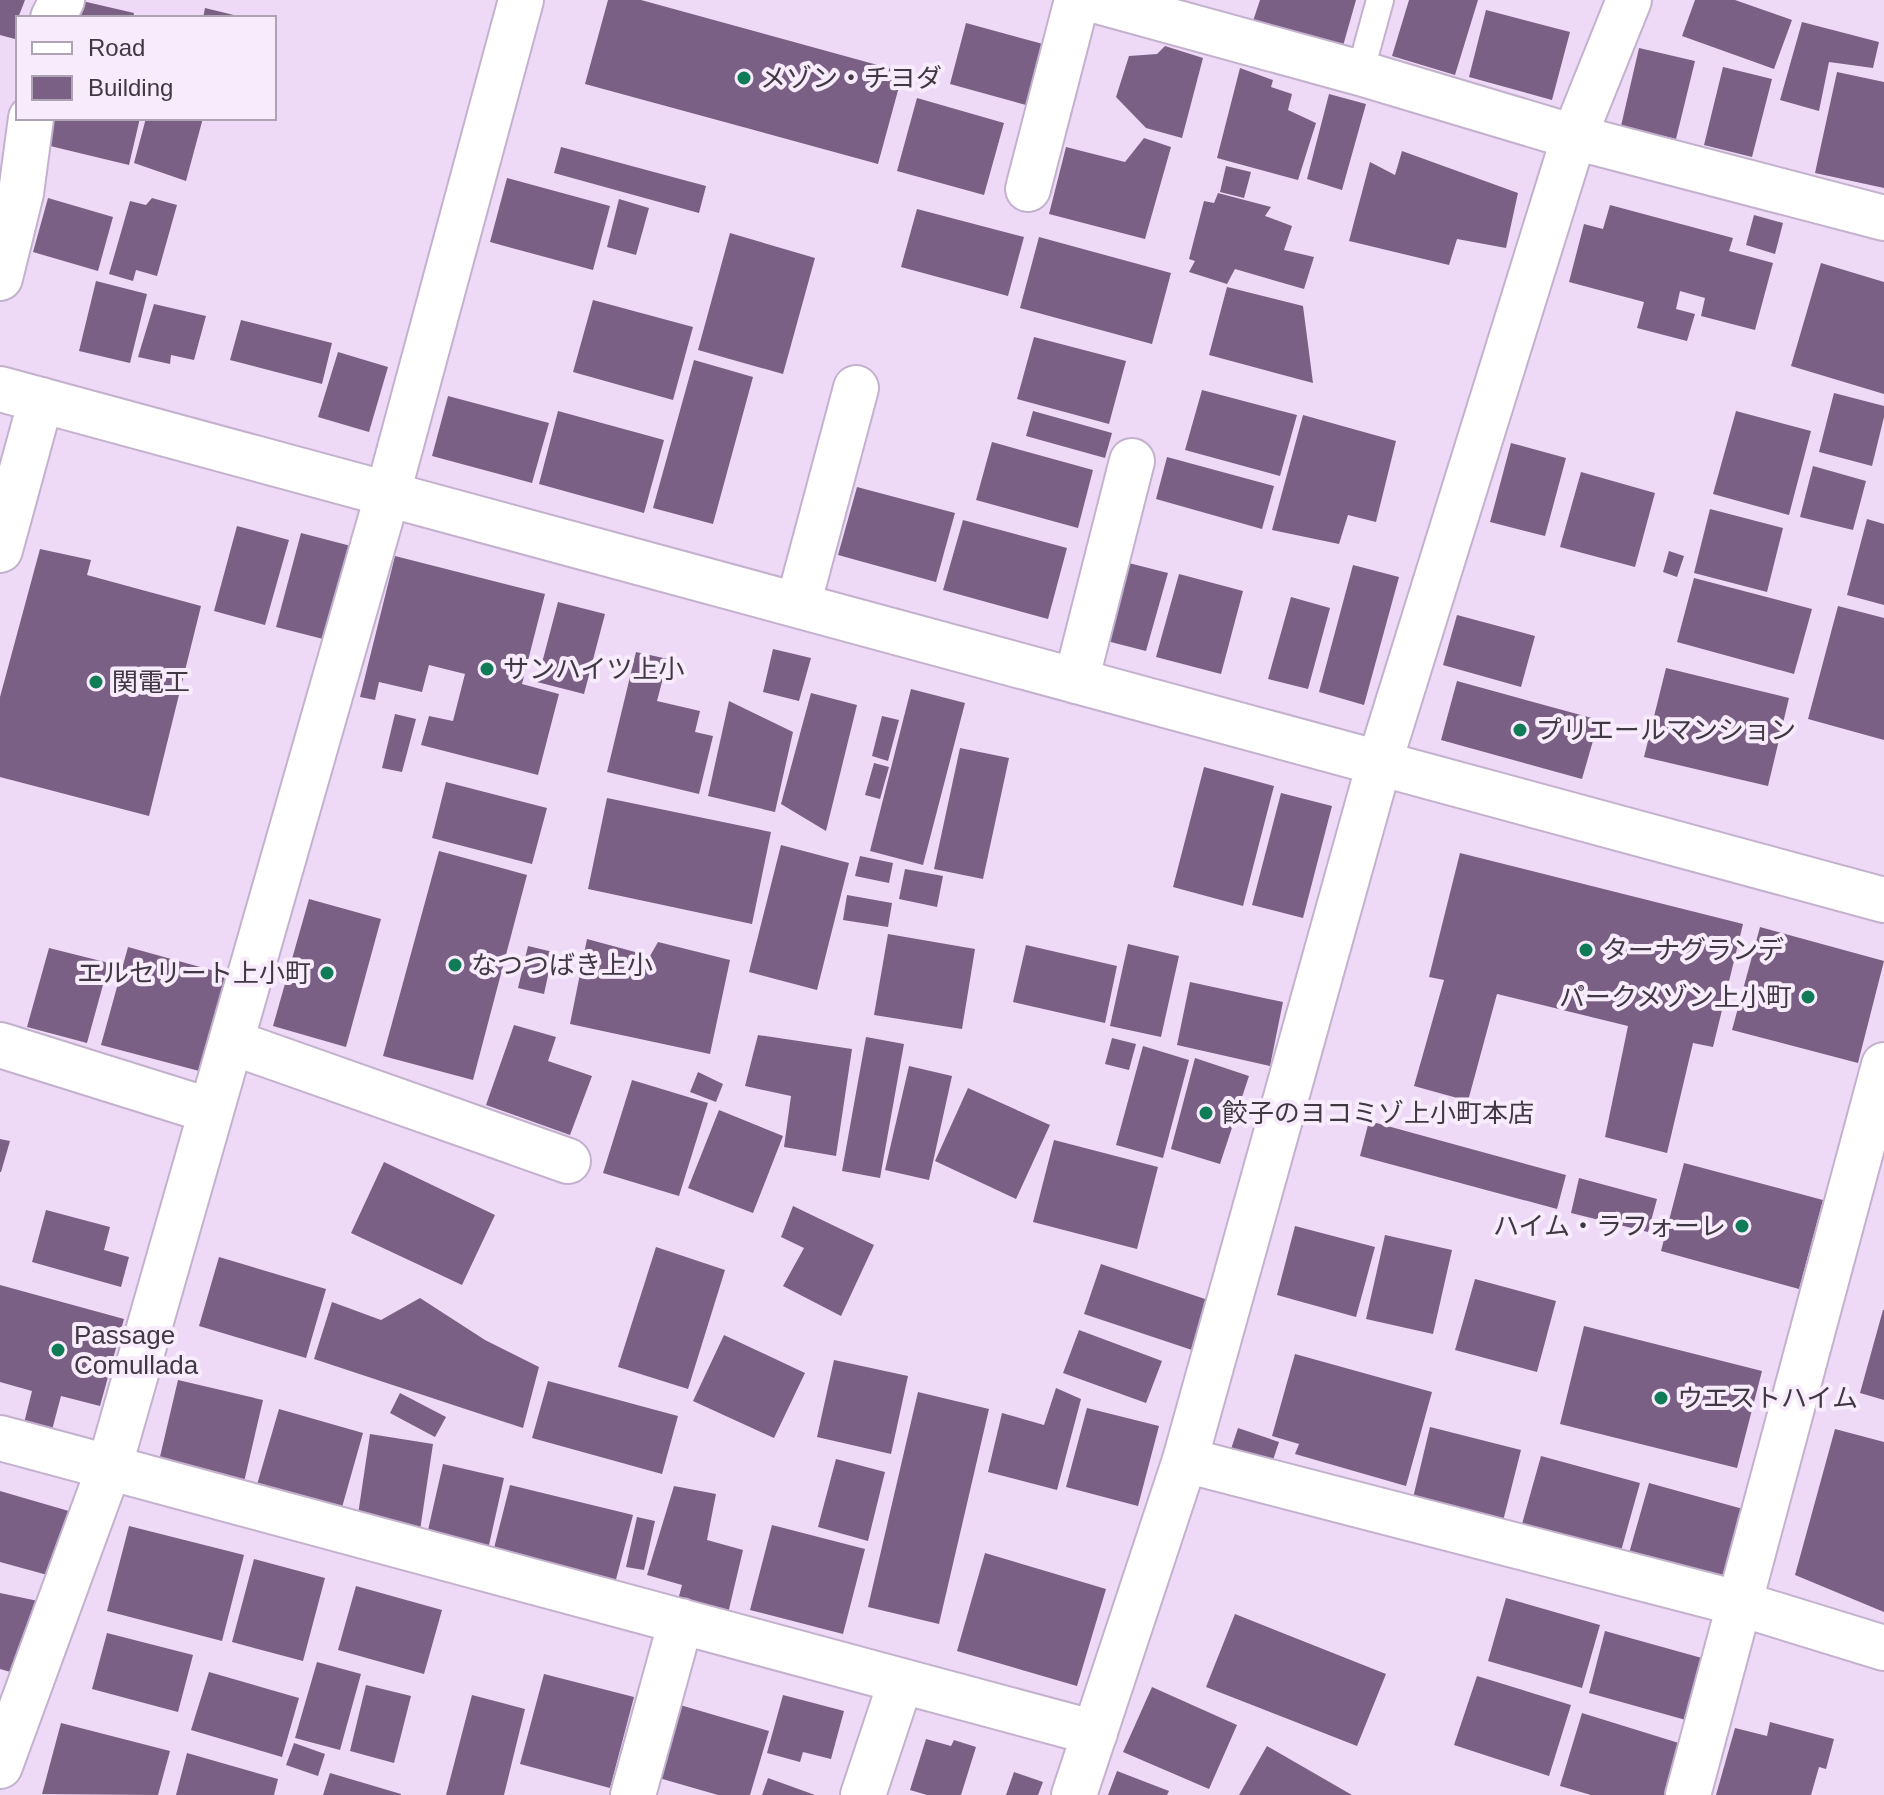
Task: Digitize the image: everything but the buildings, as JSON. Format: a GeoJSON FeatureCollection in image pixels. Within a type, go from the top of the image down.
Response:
{"type":"FeatureCollection","features":[{"type":"Feature","properties":{"kind":"street"},"geometry":{"type":"LineString","coordinates":[[0,1766],[109,1468],[388,493],[521,0]]}},
{"type":"Feature","properties":{"kind":"street"},"geometry":{"type":"LineString","coordinates":[[1028,189],[1077,0]]}},
{"type":"Feature","properties":{"kind":"street"},"geometry":{"type":"LineString","coordinates":[[1094,0],[1360,73],[1574,137],[1884,218]]}},
{"type":"Feature","properties":{"kind":"street"},"geometry":{"type":"LineString","coordinates":[[1074,1795],[1185,1460],[1379,764],[1574,137],[1629,0]]}},
{"type":"Feature","properties":{"kind":"street"},"geometry":{"type":"LineString","coordinates":[[0,278],[21,193],[31,120]]}},
{"type":"Feature","properties":{"kind":"street"},"geometry":{"type":"LineString","coordinates":[[798,605],[856,388]]}},
{"type":"Feature","properties":{"kind":"street"},"geometry":{"type":"LineString","coordinates":[[0,550],[21,395],[1884,900]]}},
{"type":"Feature","properties":{"kind":"street"},"geometry":{"type":"LineString","coordinates":[[1076,681],[1132,461]]}},
{"type":"Feature","properties":{"kind":"street"},"geometry":{"type":"LineString","coordinates":[[231,1042],[568,1161]]}},
{"type":"Feature","properties":{"kind":"street"},"geometry":{"type":"LineString","coordinates":[[0,1045],[211,1111]]}},
{"type":"Feature","properties":{"kind":"street"},"geometry":{"type":"LineString","coordinates":[[1688,1795],[1884,1065]]}},
{"type":"Feature","properties":{"kind":"street"},"geometry":{"type":"LineString","coordinates":[[0,1438],[1095,1733]]}},
{"type":"Feature","properties":{"kind":"street"},"geometry":{"type":"LineString","coordinates":[[1185,1460],[1741,1604],[1884,1648]]}},
{"type":"Feature","properties":{"kind":"street"},"geometry":{"type":"LineString","coordinates":[[633,1795],[681,1621]]}},
{"type":"Feature","properties":{"kind":"street"},"geometry":{"type":"LineString","coordinates":[[863,1795],[901,1681]]}},
{"type":"Feature","properties":{"kind":"lane"},"geometry":{"type":"LineString","coordinates":[[1360,73],[1380,0]]}},
{"type":"Feature","properties":{"kind":"place","name":"メゾン・チヨダ"},"geometry":{"type":"Point","coordinates":[744,78]}},
{"type":"Feature","properties":{"kind":"place","name":"サンハイツ上小"},"geometry":{"type":"Point","coordinates":[487,669]}},
{"type":"Feature","properties":{"kind":"place","name":"関電工"},"geometry":{"type":"Point","coordinates":[96,682]}},
{"type":"Feature","properties":{"kind":"place","name":"プリエールマンション"},"geometry":{"type":"Point","coordinates":[1520,730]}},
{"type":"Feature","properties":{"kind":"place","name":"ターナグランデ"},"geometry":{"type":"Point","coordinates":[1586,950]}},
{"type":"Feature","properties":{"kind":"place","name":"なつつばき上小"},"geometry":{"type":"Point","coordinates":[455,965]}},
{"type":"Feature","properties":{"kind":"place","name":"エルセリート上小町"},"geometry":{"type":"Point","coordinates":[327,973]}},
{"type":"Feature","properties":{"kind":"place","name":"パークメゾン上小町"},"geometry":{"type":"Point","coordinates":[1808,997]}},
{"type":"Feature","properties":{"kind":"place","name":"餃子のヨコミゾ上小町本店"},"geometry":{"type":"Point","coordinates":[1206,1113]}},
{"type":"Feature","properties":{"kind":"place","name":"ハイム・ラフォーレ"},"geometry":{"type":"Point","coordinates":[1742,1226]}},
{"type":"Feature","properties":{"kind":"place","name":"Passage Comullada"},"geometry":{"type":"Point","coordinates":[58,1350]}},
{"type":"Feature","properties":{"kind":"place","name":"ウエストハイム"},"geometry":{"type":"Point","coordinates":[1661,1398]}}]}
